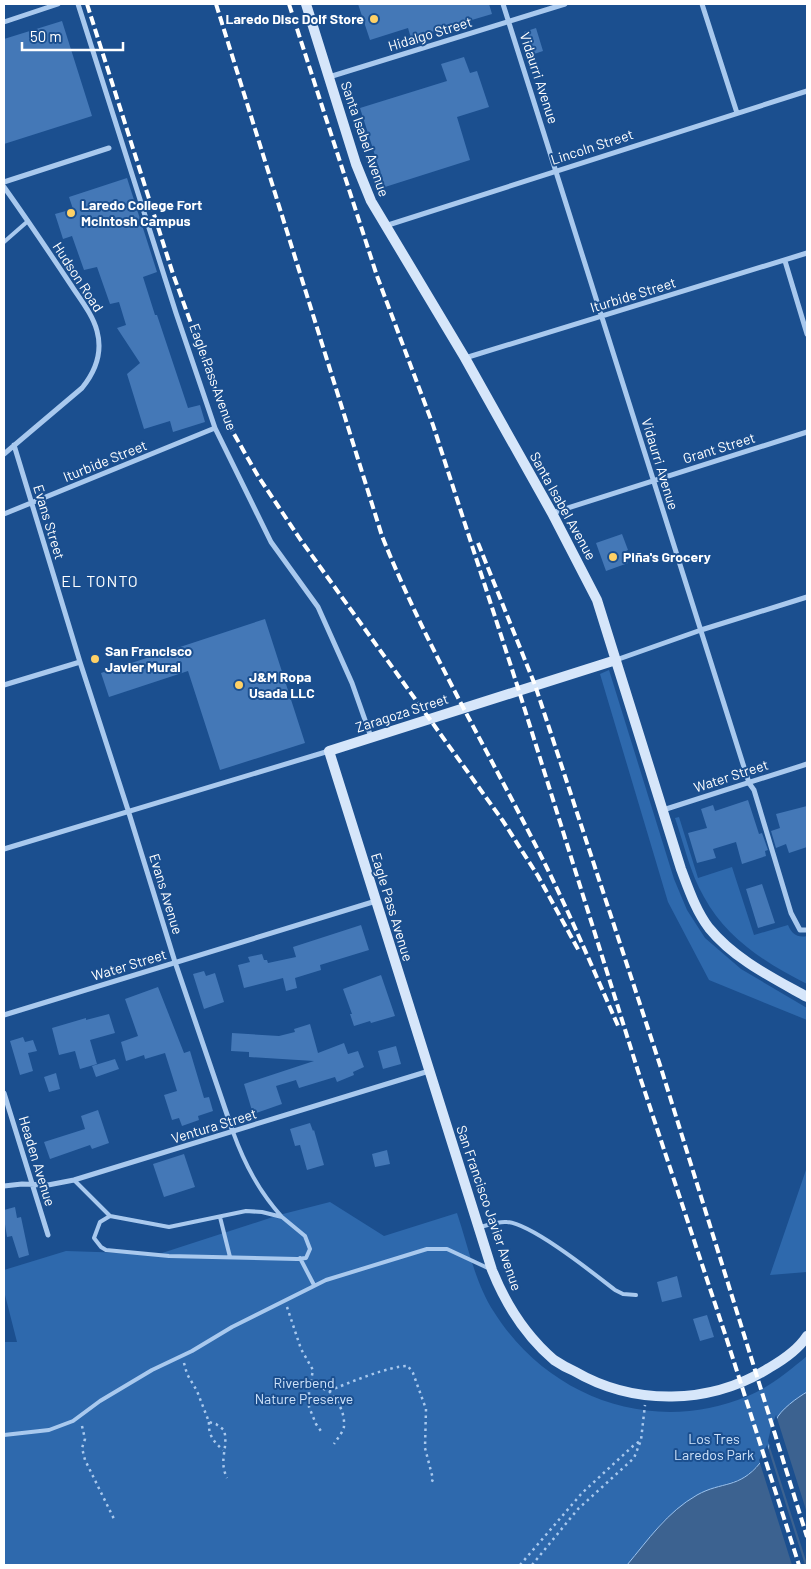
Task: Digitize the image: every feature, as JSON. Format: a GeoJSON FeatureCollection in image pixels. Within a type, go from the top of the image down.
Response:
{"type":"FeatureCollection","features":[{"type":"Feature","properties":{"kind":"street"},"geometry":{"type":"LineString","coordinates":[[4,22],[58,4]]}},
{"type":"Feature","properties":{"kind":"street","name":"Eagle Pass Avenue"},"geometry":{"type":"LineString","coordinates":[[78,4],[176,313],[216,428],[271,542],[318,607],[352,682],[371,738]]}},
{"type":"Feature","properties":{"kind":"street","name":"Santa Isabel Avenue"},"geometry":{"type":"LineString","coordinates":[[306,4],[364,184],[385,226],[464,358],[552,513],[597,600],[662,810],[694,903],[710,929],[736,955],[807,997]]}},
{"type":"Feature","properties":{"kind":"street","name":"Vidaurri Avenue"},"geometry":{"type":"LineString","coordinates":[[503,4],[557,170],[749,783],[754,790],[791,913],[800,930],[807,930]]}},
{"type":"Feature","properties":{"kind":"street","name":"Hidalgo Street"},"geometry":{"type":"LineString","coordinates":[[329,77],[566,4]]}},
{"type":"Feature","properties":{"kind":"street"},"geometry":{"type":"LineString","coordinates":[[702,4],[737,113]]}},
{"type":"Feature","properties":{"kind":"street","name":"Lincoln Street"},"geometry":{"type":"LineString","coordinates":[[385,226],[807,91]]}},
{"type":"Feature","properties":{"kind":"street"},"geometry":{"type":"LineString","coordinates":[[4,182],[109,148]]}},
{"type":"Feature","properties":{"kind":"street","name":"Hudson Road"},"geometry":{"type":"LineString","coordinates":[[4,187],[28,220],[93,320],[99,345],[98,360],[92,376],[82,388],[4,454]]}},
{"type":"Feature","properties":{"kind":"street","name":"Iturbide Street"},"geometry":{"type":"LineString","coordinates":[[464,358],[807,253]]}},
{"type":"Feature","properties":{"kind":"street"},"geometry":{"type":"LineString","coordinates":[[785,260],[807,334]]}},
{"type":"Feature","properties":{"kind":"street","name":"Iturbide Street"},"geometry":{"type":"LineString","coordinates":[[4,514],[216,428]]}},
{"type":"Feature","properties":{"kind":"street","name":"Grant Street"},"geometry":{"type":"LineString","coordinates":[[552,513],[807,432]]}},
{"type":"Feature","properties":{"kind":"street","name":"Evans Street"},"geometry":{"type":"LineString","coordinates":[[14,445],[80,662]]}},
{"type":"Feature","properties":{"kind":"street","name":"Zaragoza Street"},"geometry":{"type":"LineString","coordinates":[[4,849],[371,738],[616,660],[701,630],[807,598]]}},
{"type":"Feature","properties":{"kind":"street"},"geometry":{"type":"LineString","coordinates":[[4,685],[80,662]]}},
{"type":"Feature","properties":{"kind":"street","name":"Evans Avenue"},"geometry":{"type":"LineString","coordinates":[[80,662],[175,962],[233,1132]]}},
{"type":"Feature","properties":{"kind":"street","name":"Eagle Pass Avenue"},"geometry":{"type":"LineString","coordinates":[[329,751],[429,1071]]}},
{"type":"Feature","properties":{"kind":"street","name":"Water Street"},"geometry":{"type":"LineString","coordinates":[[662,810],[807,764]]}},
{"type":"Feature","properties":{"kind":"street","name":"Water Street"},"geometry":{"type":"LineString","coordinates":[[4,1015],[376,900]]}},
{"type":"Feature","properties":{"kind":"street","name":"Ventura Street"},"geometry":{"type":"LineString","coordinates":[[4,1186],[22,1184],[48,1186],[74,1180],[429,1071]]}},
{"type":"Feature","properties":{"kind":"street","name":"San Francisco Javier Avenue"},"geometry":{"type":"LineString","coordinates":[[429,1071],[492,1270],[508,1306],[531,1338],[555,1361],[589,1380],[622,1391],[663,1397],[694,1396],[725,1389],[758,1375],[783,1360],[807,1336]]}},
{"type":"Feature","properties":{"kind":"street","name":"Headen Avenue"},"geometry":{"type":"LineString","coordinates":[[4,1093],[48,1235]]}},
{"type":"Feature","properties":{"kind":"lane"},"geometry":{"type":"LineString","coordinates":[[4,242],[28,220]]}},
{"type":"Feature","properties":{"kind":"lane"},"geometry":{"type":"LineString","coordinates":[[110,1216],[100,1222],[94,1238],[106,1250],[169,1256],[306,1258],[310,1249],[305,1236],[282,1217],[260,1190],[240,1153],[233,1132]]}},
{"type":"Feature","properties":{"kind":"lane"},"geometry":{"type":"LineString","coordinates":[[74,1180],[110,1216],[169,1227],[254,1212],[282,1217]]}},
{"type":"Feature","properties":{"kind":"lane"},"geometry":{"type":"LineString","coordinates":[[220,1217],[230,1257]]}},
{"type":"Feature","properties":{"kind":"lane"},"geometry":{"type":"LineString","coordinates":[[478,1228],[507,1222],[521,1226],[560,1249],[616,1290],[623,1294],[636,1296]]}},
{"type":"Feature","properties":{"kind":"lane"},"geometry":{"type":"LineString","coordinates":[[4,1435],[49,1430],[61,1426],[137,1379],[182,1356],[232,1326],[314,1285],[358,1270],[427,1249],[446,1249],[492,1270]]}},
{"type":"Feature","properties":{"kind":"lane"},"geometry":{"type":"LineString","coordinates":[[300,1258],[314,1285]]}},
{"type":"Feature","properties":{"kind":"path"},"geometry":{"type":"LineString","coordinates":[[284,1301],[301,1349],[312,1370],[310,1408],[316,1424],[323,1434]]}},
{"type":"Feature","properties":{"kind":"path"},"geometry":{"type":"LineString","coordinates":[[182,1356],[185,1370],[197,1391],[209,1422],[211,1436],[224,1451]]}},
{"type":"Feature","properties":{"kind":"path"},"geometry":{"type":"LineString","coordinates":[[329,1391],[399,1367],[408,1366],[411,1368],[426,1409],[425,1448],[433,1479],[431,1484]]}},
{"type":"Feature","properties":{"kind":"path"},"geometry":{"type":"LineString","coordinates":[[311,1384],[329,1391],[336,1398],[342,1411],[344,1427],[334,1444]]}},
{"type":"Feature","properties":{"kind":"path"},"geometry":{"type":"LineString","coordinates":[[532,1565],[578,1509],[634,1458],[642,1440],[645,1407]]}},
{"type":"Feature","properties":{"kind":"path"},"geometry":{"type":"LineString","coordinates":[[78,1417],[84,1434],[82,1448],[84,1460],[115,1521]]}},
{"type":"Feature","properties":{"kind":"path"},"geometry":{"type":"LineString","coordinates":[[209,1422],[216,1424],[224,1430],[226,1437],[222,1463],[227,1478]]}},
{"type":"Feature","properties":{"kind":"path"},"geometry":{"type":"LineString","coordinates":[[520,1565],[582,1493],[642,1440]]}},
{"type":"Feature","properties":{"kind":"green space"},"geometry":{"type":"Polygon","coordinates":[[[609,670],[674,879],[687,910],[705,938],[741,969],[807,1008],[807,1020],[709,980],[668,902],[600,674],[609,670]]]}},
{"type":"Feature","properties":{"kind":"green space"},"geometry":{"type":"Polygon","coordinates":[[[679,817],[698,878],[732,867],[754,935],[788,925],[795,935],[807,936],[807,984],[777,968],[749,948],[713,912],[699,888],[691,868],[675,818],[679,817]]]}},
{"type":"Feature","properties":{"kind":"green space"},"geometry":{"type":"Polygon","coordinates":[[[807,1167],[807,1272],[770,1275],[807,1167]]]}},
{"type":"Feature","properties":{"kind":"green space","name":"Riverbend Nature Preserve"},"geometry":{"type":"Polygon","coordinates":[[[330,1202],[384,1236],[457,1213],[472,1264],[487,1301],[517,1342],[543,1367],[573,1387],[606,1401],[640,1410],[676,1412],[712,1407],[748,1396],[764,1388],[807,1356],[807,1392],[797,1398],[765,1457],[750,1473],[744,1478],[695,1496],[663,1521],[627,1565],[4,1565],[4,1342],[17,1342],[4,1291],[4,1270],[66,1251],[159,1254],[279,1215],[330,1202]]]}},
{"type":"Feature","properties":{"kind":"shaded area"},"geometry":{"type":"Polygon","coordinates":[[[807,1392],[807,1565],[627,1565],[667,1518],[686,1502],[706,1491],[737,1481],[752,1471],[764,1458],[778,1416],[790,1404],[807,1392]]]}},
{"type":"Feature","properties":{"kind":"pier"},"geometry":{"type":"Polygon","coordinates":[[[776,1415],[807,1513],[807,1564],[768,1441],[776,1415]]]}},
{"type":"Feature","properties":{"kind":"pier"},"geometry":{"type":"Polygon","coordinates":[[[767,1445],[805,1565],[792,1565],[759,1460],[767,1445]]]}},
{"type":"Feature","properties":{"kind":"building"},"geometry":{"type":"Polygon","coordinates":[[[358,4],[489,4],[492,14],[411,38],[408,28],[370,40],[358,4]]]}},
{"type":"Feature","properties":{"kind":"building"},"geometry":{"type":"Polygon","coordinates":[[[62,21],[92,116],[4,144],[4,39],[62,21]]]}},
{"type":"Feature","properties":{"kind":"building"},"geometry":{"type":"Polygon","coordinates":[[[536,28],[543,51],[531,55],[524,32],[536,28]]]}},
{"type":"Feature","properties":{"kind":"building"},"geometry":{"type":"Polygon","coordinates":[[[464,57],[470,73],[477,71],[489,107],[457,117],[470,160],[385,187],[360,108],[447,81],[441,64],[464,57]]]}},
{"type":"Feature","properties":{"kind":"building"},"geometry":{"type":"Polygon","coordinates":[[[127,178],[157,272],[143,277],[155,315],[157,315],[188,408],[200,405],[205,422],[173,432],[170,421],[144,429],[127,374],[140,363],[117,328],[126,325],[119,302],[110,304],[97,267],[84,270],[72,236],[63,239],[55,214],[73,209],[69,197],[127,178]]]}},
{"type":"Feature","properties":{"kind":"building","name":"Piña's Grocery"},"geometry":{"type":"Polygon","coordinates":[[[622,534],[628,550],[624,552],[628,563],[606,571],[596,543],[622,534]]]}},
{"type":"Feature","properties":{"kind":"building","name":"J&M Ropa Usada LLC"},"geometry":{"type":"Polygon","coordinates":[[[265,619],[305,743],[220,770],[188,671],[109,697],[101,673],[265,619]]]}},
{"type":"Feature","properties":{"kind":"building"},"geometry":{"type":"Polygon","coordinates":[[[748,800],[759,834],[762,833],[768,850],[765,851],[766,856],[742,864],[736,842],[713,849],[716,858],[697,863],[688,833],[707,828],[701,809],[713,805],[715,811],[748,800]]]}},
{"type":"Feature","properties":{"kind":"building"},"geometry":{"type":"Polygon","coordinates":[[[807,806],[807,847],[789,853],[786,844],[776,848],[771,831],[780,828],[776,814],[807,806]]]}},
{"type":"Feature","properties":{"kind":"building"},"geometry":{"type":"Polygon","coordinates":[[[762,884],[775,923],[758,928],[746,889],[762,884]]]}},
{"type":"Feature","properties":{"kind":"building"},"geometry":{"type":"Polygon","coordinates":[[[361,925],[369,950],[320,965],[321,970],[295,978],[297,988],[286,991],[283,978],[244,988],[238,965],[250,962],[248,957],[262,954],[264,960],[267,960],[268,963],[296,957],[293,947],[361,925]]]}},
{"type":"Feature","properties":{"kind":"building"},"geometry":{"type":"Polygon","coordinates":[[[204,971],[206,976],[215,973],[224,1002],[204,1009],[193,974],[204,971]]]}},
{"type":"Feature","properties":{"kind":"building"},"geometry":{"type":"Polygon","coordinates":[[[381,975],[395,1016],[354,1026],[350,1014],[352,1014],[343,989],[381,975]]]}},
{"type":"Feature","properties":{"kind":"building"},"geometry":{"type":"Polygon","coordinates":[[[158,987],[184,1053],[190,1051],[204,1098],[209,1097],[213,1111],[198,1116],[199,1120],[182,1126],[179,1118],[172,1120],[164,1095],[177,1091],[165,1053],[145,1059],[144,1055],[126,1061],[121,1042],[138,1036],[125,999],[158,987]]]}},
{"type":"Feature","properties":{"kind":"building"},"geometry":{"type":"Polygon","coordinates":[[[109,1014],[115,1033],[90,1040],[97,1064],[80,1069],[75,1051],[59,1055],[52,1028],[86,1018],[86,1020],[109,1014]]]}},
{"type":"Feature","properties":{"kind":"building"},"geometry":{"type":"Polygon","coordinates":[[[310,1024],[318,1053],[344,1043],[348,1054],[358,1051],[364,1067],[353,1072],[354,1075],[337,1082],[335,1077],[299,1088],[296,1080],[276,1086],[282,1104],[253,1114],[244,1084],[314,1061],[249,1057],[249,1052],[231,1051],[232,1033],[279,1036],[295,1032],[294,1029],[310,1024]]]}},
{"type":"Feature","properties":{"kind":"building"},"geometry":{"type":"Polygon","coordinates":[[[23,1037],[25,1042],[33,1040],[37,1051],[28,1053],[33,1071],[20,1075],[10,1041],[23,1037]]]}},
{"type":"Feature","properties":{"kind":"building"},"geometry":{"type":"Polygon","coordinates":[[[396,1046],[401,1064],[383,1069],[378,1051],[396,1046]]]}},
{"type":"Feature","properties":{"kind":"building"},"geometry":{"type":"Polygon","coordinates":[[[115,1059],[119,1069],[96,1077],[92,1066],[115,1059]]]}},
{"type":"Feature","properties":{"kind":"building"},"geometry":{"type":"Polygon","coordinates":[[[56,1073],[60,1089],[49,1092],[44,1077],[56,1073]]]}},
{"type":"Feature","properties":{"kind":"building"},"geometry":{"type":"Polygon","coordinates":[[[98,1110],[109,1143],[92,1149],[90,1145],[50,1159],[44,1142],[85,1129],[81,1116],[98,1110]]]}},
{"type":"Feature","properties":{"kind":"building"},"geometry":{"type":"Polygon","coordinates":[[[310,1123],[314,1130],[324,1165],[307,1170],[300,1145],[295,1146],[290,1129],[310,1123]]]}},
{"type":"Feature","properties":{"kind":"building"},"geometry":{"type":"Polygon","coordinates":[[[387,1150],[390,1164],[375,1167],[372,1154],[387,1150]]]}},
{"type":"Feature","properties":{"kind":"building"},"geometry":{"type":"Polygon","coordinates":[[[184,1154],[195,1187],[164,1197],[153,1164],[184,1154]]]}},
{"type":"Feature","properties":{"kind":"building"},"geometry":{"type":"Polygon","coordinates":[[[15,1207],[17,1218],[21,1217],[29,1255],[19,1258],[12,1236],[7,1237],[4,1218],[4,1210],[15,1207]]]}},
{"type":"Feature","properties":{"kind":"building"},"geometry":{"type":"Polygon","coordinates":[[[677,1276],[682,1297],[662,1302],[657,1282],[677,1276]]]}},
{"type":"Feature","properties":{"kind":"building"},"geometry":{"type":"Polygon","coordinates":[[[707,1315],[714,1337],[700,1341],[693,1319],[707,1315]]]}},
{"type":"Feature","properties":{"kind":"railway"},"geometry":{"type":"LineString","coordinates":[[87,4],[173,274],[215,389],[234,434],[258,476],[300,539],[503,821],[538,876],[579,951]]}},
{"type":"Feature","properties":{"kind":"railway"},"geometry":{"type":"LineString","coordinates":[[216,4],[382,536],[437,657],[550,874],[619,1028]]}},
{"type":"Feature","properties":{"kind":"railway"},"geometry":{"type":"LineString","coordinates":[[289,4],[377,276],[433,425],[519,691],[638,1071],[799,1565]]}},
{"type":"Feature","properties":{"kind":"railway"},"geometry":{"type":"LineString","coordinates":[[478,543],[535,685],[660,1065],[807,1537]]}},
{"type":"Feature","properties":{"kind":"place","name":"Laredo Disc Dolf Store"},"geometry":{"type":"Point","coordinates":[374,19]}},
{"type":"Feature","properties":{"kind":"place","name":"Laredo College Fort McIntosh Campus"},"geometry":{"type":"Point","coordinates":[71,213]}},
{"type":"Feature","properties":{"kind":"place","name":"Piña's Grocery"},"geometry":{"type":"Point","coordinates":[613,557]}},
{"type":"Feature","properties":{"kind":"place","name":"San Francisco Javier Mural"},"geometry":{"type":"Point","coordinates":[95,659]}},
{"type":"Feature","properties":{"kind":"place","name":"J&M Ropa Usada LLC"},"geometry":{"type":"Point","coordinates":[239,685]}},
{"type":"Feature","properties":{"kind":"district","name":"EL TONTO"},"geometry":{"type":"Point","coordinates":[100,581]}},
{"type":"Feature","properties":{"kind":"park label","name":"Los Tres Laredos Park"},"geometry":{"type":"Point","coordinates":[714,1448]}}]}
